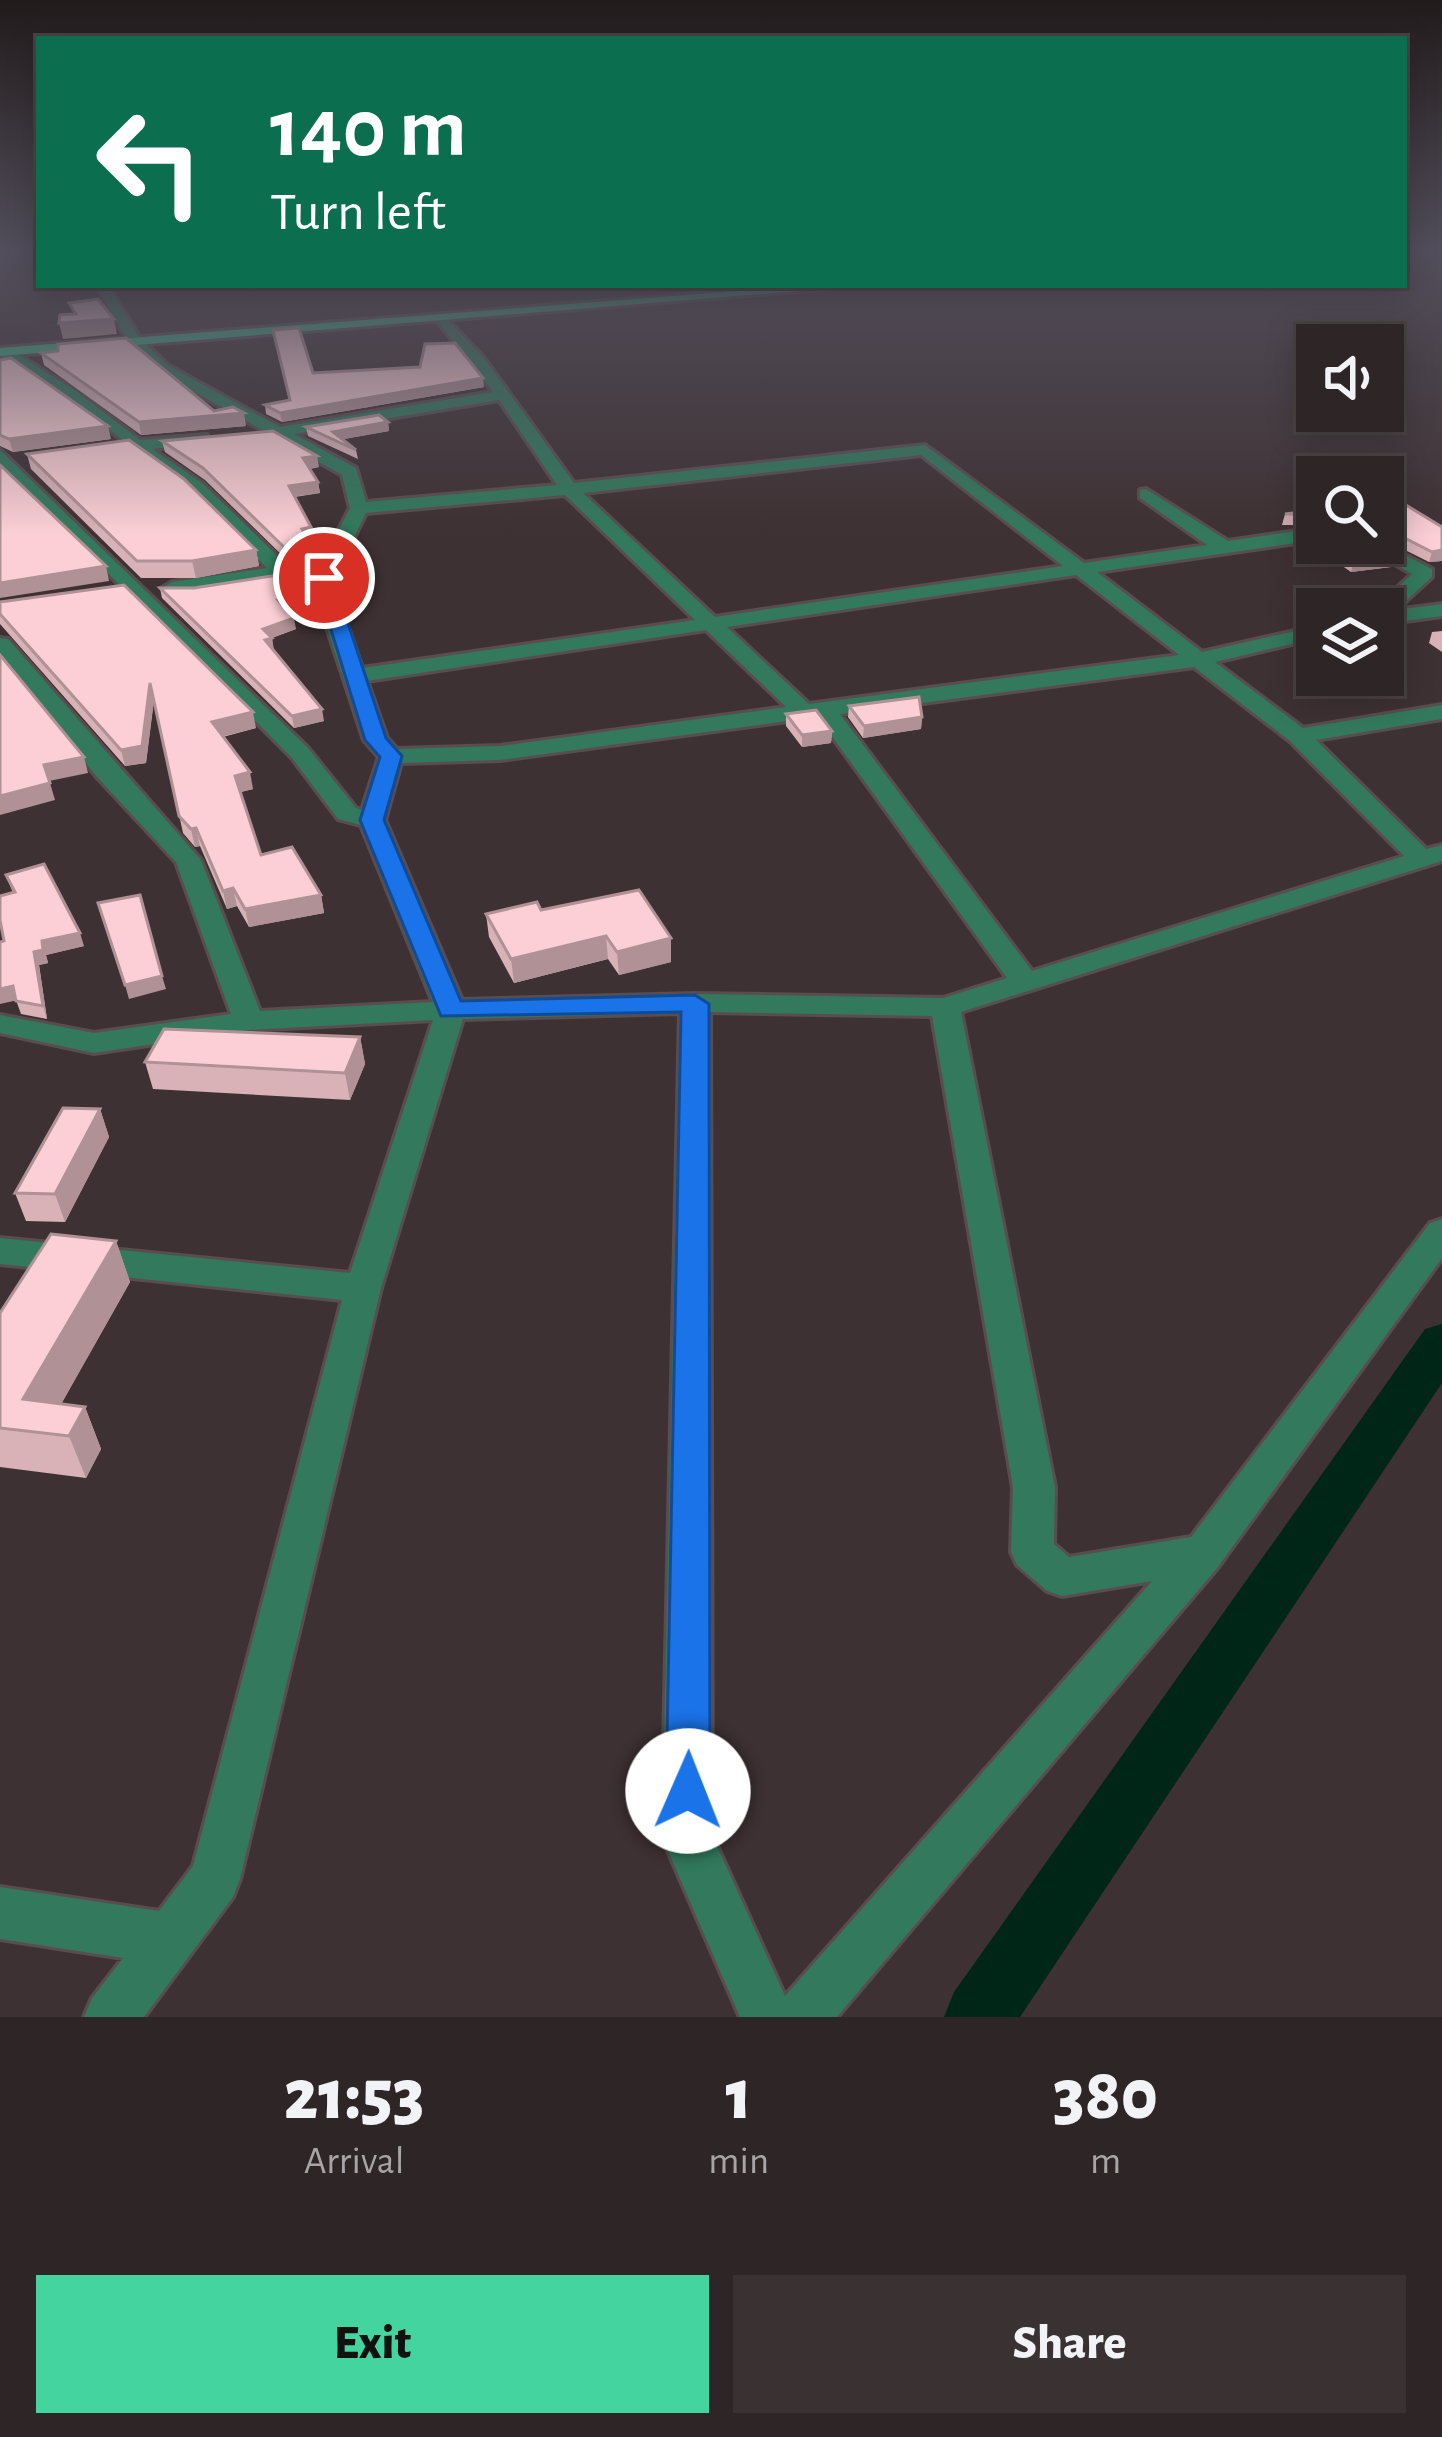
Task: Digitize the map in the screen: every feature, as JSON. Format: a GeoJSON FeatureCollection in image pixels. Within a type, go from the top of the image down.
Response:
{"type":"FeatureCollection","features":[{"type":"Feature","properties":{"kind":"main road"},"geometry":{"type":"LineString","coordinates":[[2,352],[81,346]]}},
{"type":"Feature","properties":{"kind":"street"},"geometry":{"type":"LineString","coordinates":[[140,346],[164,369],[261,434],[350,472],[359,508],[324,578],[376,740],[391,756],[500,754],[1201,658],[1296,637]]}},
{"type":"Feature","properties":{"kind":"street"},"geometry":{"type":"LineString","coordinates":[[465,346],[569,490],[814,710],[1026,982]]}},
{"type":"Feature","properties":{"kind":"street"},"geometry":{"type":"LineString","coordinates":[[2,352],[71,394],[196,487],[282,572]]}},
{"type":"Feature","properties":{"kind":"street"},"geometry":{"type":"LineString","coordinates":[[261,434],[504,395]]}},
{"type":"Feature","properties":{"kind":"street"},"geometry":{"type":"LineString","coordinates":[[116,448],[227,437]]}},
{"type":"Feature","properties":{"kind":"street"},"geometry":{"type":"LineString","coordinates":[[359,508],[925,450],[1201,658],[1298,736],[1432,856]]}},
{"type":"Feature","properties":{"kind":"street"},"geometry":{"type":"LineString","coordinates":[[11,460],[124,590],[300,753],[346,814],[372,820]]}},
{"type":"Feature","properties":{"kind":"street"},"geometry":{"type":"LineString","coordinates":[[1146,494],[1222,548]]}},
{"type":"Feature","properties":{"kind":"street"},"geometry":{"type":"LineString","coordinates":[[355,676],[1296,537]]}},
{"type":"Feature","properties":{"kind":"street"},"geometry":{"type":"LineString","coordinates":[[1404,562],[1425,573],[1404,594]]}},
{"type":"Feature","properties":{"kind":"street"},"geometry":{"type":"LineString","coordinates":[[124,590],[196,588],[282,572],[324,578]]}},
{"type":"Feature","properties":{"kind":"street"},"geometry":{"type":"LineString","coordinates":[[1404,613],[1442,610]]}},
{"type":"Feature","properties":{"kind":"street"},"geometry":{"type":"LineString","coordinates":[[0,644],[106,772],[188,860],[249,1021]]}},
{"type":"Feature","properties":{"kind":"street"},"geometry":{"type":"LineString","coordinates":[[1298,736],[1442,712]]}},
{"type":"Feature","properties":{"kind":"street"},"geometry":{"type":"LineString","coordinates":[[111,2017],[215,1879],[363,1288],[451,1010],[372,820],[391,756]]}},
{"type":"Feature","properties":{"kind":"street"},"geometry":{"type":"LineString","coordinates":[[1,1017],[94,1043],[249,1021],[451,1010],[695,1004],[945,1007],[1432,856]]}},
{"type":"Feature","properties":{"kind":"street"},"geometry":{"type":"LineString","coordinates":[[695,1004],[687,1837],[767,2017]]}},
{"type":"Feature","properties":{"kind":"street"},"geometry":{"type":"LineString","coordinates":[[945,1007],[1034,1487],[1032,1552],[1062,1577],[1203,1554]]}},
{"type":"Feature","properties":{"kind":"street"},"geometry":{"type":"LineString","coordinates":[[802,2017],[1203,1554],[1442,1232]]}},
{"type":"Feature","properties":{"kind":"street"},"geometry":{"type":"LineString","coordinates":[[0,1251],[363,1288]]}},
{"type":"Feature","properties":{"kind":"street"},"geometry":{"type":"LineString","coordinates":[[0,1913],[170,1939]]}},
{"type":"Feature","properties":{"kind":"building"},"geometry":{"type":"Polygon","coordinates":[[[58,346],[136,346],[214,411],[233,407],[244,413],[139,422],[41,353],[58,351],[58,346]]]}},
{"type":"Feature","properties":{"kind":"building"},"geometry":{"type":"Polygon","coordinates":[[[277,346],[305,346],[313,373],[420,367],[425,346],[458,346],[483,378],[280,413],[265,405],[290,400],[277,346]]]}},
{"type":"Feature","properties":{"kind":"building"},"geometry":{"type":"Polygon","coordinates":[[[11,358],[108,426],[9,439],[0,435],[0,360],[11,358]]]}},
{"type":"Feature","properties":{"kind":"building"},"geometry":{"type":"Polygon","coordinates":[[[379,415],[388,422],[333,432],[356,450],[306,427],[379,415]]]}},
{"type":"Feature","properties":{"kind":"building"},"geometry":{"type":"Polygon","coordinates":[[[273,431],[317,456],[303,458],[318,482],[289,486],[311,527],[302,529],[315,550],[288,551],[203,468],[162,441],[273,431]]]}},
{"type":"Feature","properties":{"kind":"building"},"geometry":{"type":"Polygon","coordinates":[[[129,440],[184,479],[256,550],[192,561],[137,561],[27,454],[129,440]]]}},
{"type":"Feature","properties":{"kind":"building"},"geometry":{"type":"Polygon","coordinates":[[[0,465],[106,566],[0,583],[0,465]]]}},
{"type":"Feature","properties":{"kind":"building"},"geometry":{"type":"Polygon","coordinates":[[[1404,504],[1442,527],[1442,550],[1432,552],[1404,538],[1404,504]]]}},
{"type":"Feature","properties":{"kind":"building"},"geometry":{"type":"Polygon","coordinates":[[[298,572],[311,594],[278,600],[294,618],[263,629],[272,638],[265,640],[322,709],[292,716],[160,588],[194,588],[298,572]]]}},
{"type":"Feature","properties":{"kind":"building"},"geometry":{"type":"Polygon","coordinates":[[[124,585],[253,712],[212,722],[250,772],[235,776],[261,855],[292,847],[321,895],[245,909],[233,888],[223,891],[196,828],[191,829],[179,816],[150,683],[142,746],[121,750],[0,614],[0,602],[124,585]]]}},
{"type":"Feature","properties":{"kind":"building"},"geometry":{"type":"Polygon","coordinates":[[[0,655],[84,757],[44,765],[50,783],[0,796],[0,655]]]}},
{"type":"Feature","properties":{"kind":"building"},"geometry":{"type":"Polygon","coordinates":[[[919,697],[922,717],[864,726],[849,706],[919,697]]]}},
{"type":"Feature","properties":{"kind":"building"},"geometry":{"type":"Polygon","coordinates":[[[816,710],[832,731],[802,735],[786,714],[816,710]]]}},
{"type":"Feature","properties":{"kind":"building"},"geometry":{"type":"Polygon","coordinates":[[[44,864],[80,933],[42,941],[43,950],[34,952],[43,1006],[16,1001],[13,986],[0,989],[0,942],[4,941],[0,896],[15,892],[6,875],[44,864]]]}},
{"type":"Feature","properties":{"kind":"building"},"geometry":{"type":"Polygon","coordinates":[[[639,890],[671,938],[617,952],[606,936],[511,959],[486,914],[537,902],[541,910],[639,890]]]}},
{"type":"Feature","properties":{"kind":"building"},"geometry":{"type":"Polygon","coordinates":[[[140,895],[162,976],[125,985],[98,903],[140,895]]]}},
{"type":"Feature","properties":{"kind":"building"},"geometry":{"type":"Polygon","coordinates":[[[164,1029],[360,1037],[345,1073],[145,1062],[164,1029]]]}},
{"type":"Feature","properties":{"kind":"building"},"geometry":{"type":"Polygon","coordinates":[[[63,1108],[100,1109],[55,1194],[15,1193],[63,1108]]]}},
{"type":"Feature","properties":{"kind":"building"},"geometry":{"type":"Polygon","coordinates":[[[51,1234],[116,1241],[23,1399],[85,1407],[69,1436],[0,1428],[0,1313],[51,1234]]]}},
{"type":"Feature","properties":{"kind":"waterway"},"geometry":{"type":"LineString","coordinates":[[979,2017],[1442,1343]]}},
{"type":"Feature","properties":{"kind":"route"},"geometry":{"type":"LineString","coordinates":[[324,578],[376,740],[391,756],[372,820],[451,1010],[695,1004],[688,1791]]}}]}
